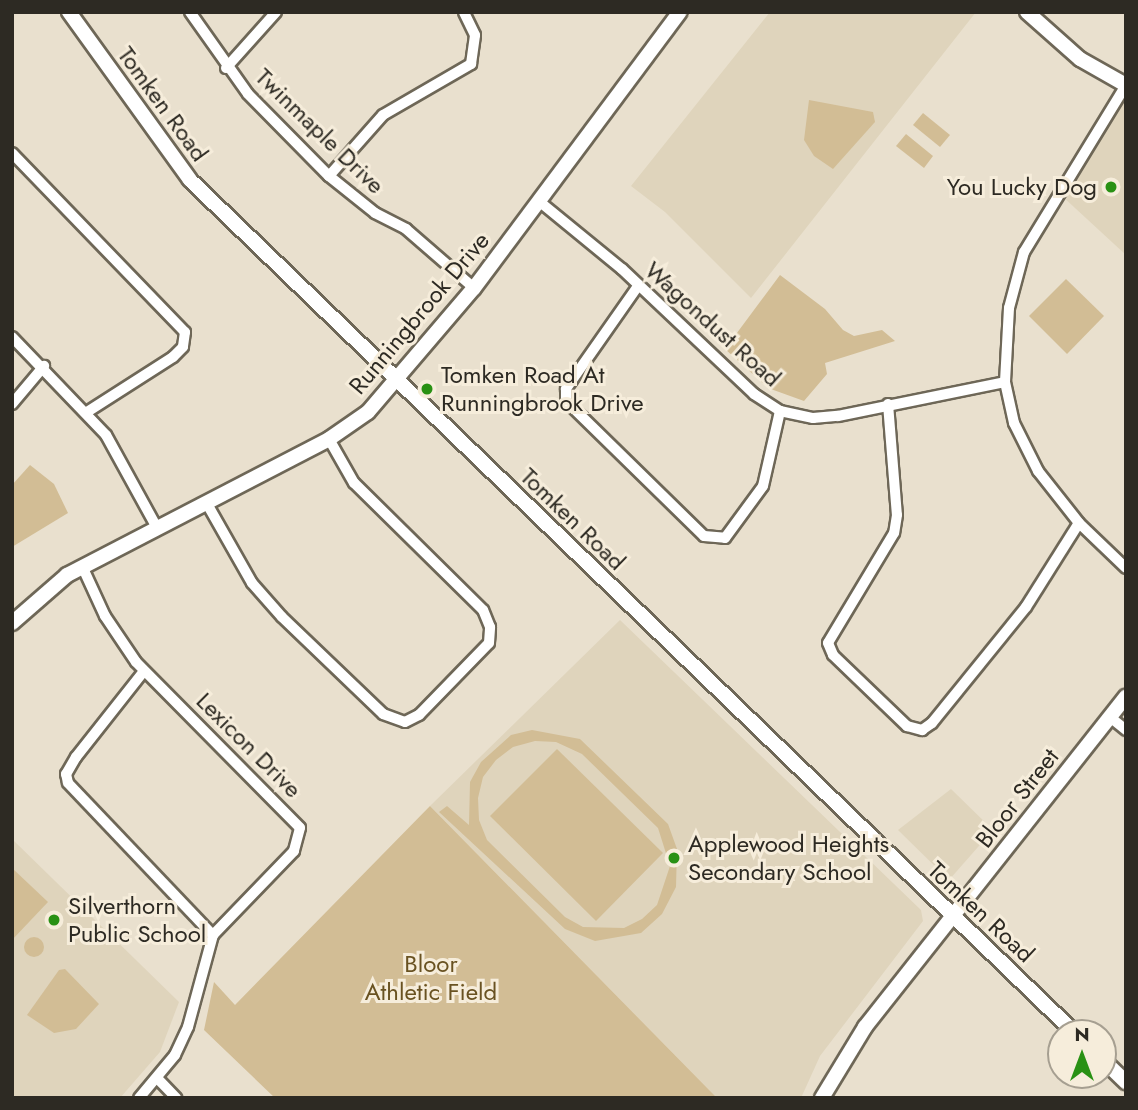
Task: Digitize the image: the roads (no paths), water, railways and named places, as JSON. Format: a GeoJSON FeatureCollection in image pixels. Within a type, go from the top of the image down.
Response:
{"type":"FeatureCollection","features":[{"type":"Feature","properties":{"kind":"street","name":"Tomken Road"},"geometry":{"type":"LineString","coordinates":[[69,12],[190,180],[1060,1019]]}},
{"type":"Feature","properties":{"kind":"street","name":"Twinmaple Drive"},"geometry":{"type":"LineString","coordinates":[[190,12],[226,68],[329,176],[375,213],[406,229],[474,288]]}},
{"type":"Feature","properties":{"kind":"street"},"geometry":{"type":"LineString","coordinates":[[226,68],[276,12]]}},
{"type":"Feature","properties":{"kind":"street"},"geometry":{"type":"LineString","coordinates":[[329,176],[383,115],[464,72],[471,64],[475,35],[464,12]]}},
{"type":"Feature","properties":{"kind":"street"},"geometry":{"type":"LineString","coordinates":[[1027,12],[1080,59],[1126,85],[1024,252],[1008,316],[1005,382],[1014,423],[1031,460],[1079,523],[1126,568]]}},
{"type":"Feature","properties":{"kind":"street","name":"Runningbrook Drive"},"geometry":{"type":"LineString","coordinates":[[12,624],[35,599],[82,566],[329,439],[368,412],[474,288],[540,202],[673,15]]}},
{"type":"Feature","properties":{"kind":"street"},"geometry":{"type":"LineString","coordinates":[[12,153],[186,332],[183,347],[173,357],[87,412]]}},
{"type":"Feature","properties":{"kind":"street","name":"Wagondust Road"},"geometry":{"type":"LineString","coordinates":[[540,202],[638,286],[754,394],[780,411],[823,418],[1005,382]]}},
{"type":"Feature","properties":{"kind":"street"},"geometry":{"type":"LineString","coordinates":[[638,286],[566,389],[566,401],[704,536],[725,538],[757,496],[771,458],[780,411]]}},
{"type":"Feature","properties":{"kind":"street"},"geometry":{"type":"LineString","coordinates":[[12,337],[44,366],[87,412],[123,461],[156,526]]}},
{"type":"Feature","properties":{"kind":"street"},"geometry":{"type":"LineString","coordinates":[[12,404],[44,366]]}},
{"type":"Feature","properties":{"kind":"street"},"geometry":{"type":"LineString","coordinates":[[888,404],[896,494],[894,533],[828,643],[833,655],[907,726],[922,730],[932,723],[1026,607],[1079,523]]}},
{"type":"Feature","properties":{"kind":"street"},"geometry":{"type":"LineString","coordinates":[[206,502],[252,583],[282,617],[383,713],[405,722],[419,715],[489,643],[490,627],[483,610],[363,494],[329,439]]}},
{"type":"Feature","properties":{"kind":"street","name":"Lexicon Drive"},"geometry":{"type":"LineString","coordinates":[[82,566],[105,616],[144,671],[300,828],[294,851],[213,935],[188,1027],[157,1079],[139,1098]]}},
{"type":"Feature","properties":{"kind":"street"},"geometry":{"type":"LineString","coordinates":[[144,671],[76,757],[66,774],[68,783],[213,935]]}},
{"type":"Feature","properties":{"kind":"street","name":"Bloor Street"},"geometry":{"type":"LineString","coordinates":[[822,1098],[865,1027],[1126,697]]}},
{"type":"Feature","properties":{"kind":"street"},"geometry":{"type":"LineString","coordinates":[[1110,717],[1126,730]]}},
{"type":"Feature","properties":{"kind":"street"},"geometry":{"type":"LineString","coordinates":[[157,1079],[176,1098]]}},
{"type":"Feature","properties":{"kind":"place","name":"You Lucky Dog"},"geometry":{"type":"Point","coordinates":[1111,187]}},
{"type":"Feature","properties":{"kind":"place","name":"Tomken Road At Runningbrook Drive"},"geometry":{"type":"Point","coordinates":[427,389]}},
{"type":"Feature","properties":{"kind":"place","name":"Applewood Heights Secondary School"},"geometry":{"type":"Point","coordinates":[674,858]}},
{"type":"Feature","properties":{"kind":"place","name":"Silverthorn Public School"},"geometry":{"type":"Point","coordinates":[54,920]}},
{"type":"Feature","properties":{"kind":"park label","name":"Bloor Athletic Field"},"geometry":{"type":"Point","coordinates":[431,978]}}]}
